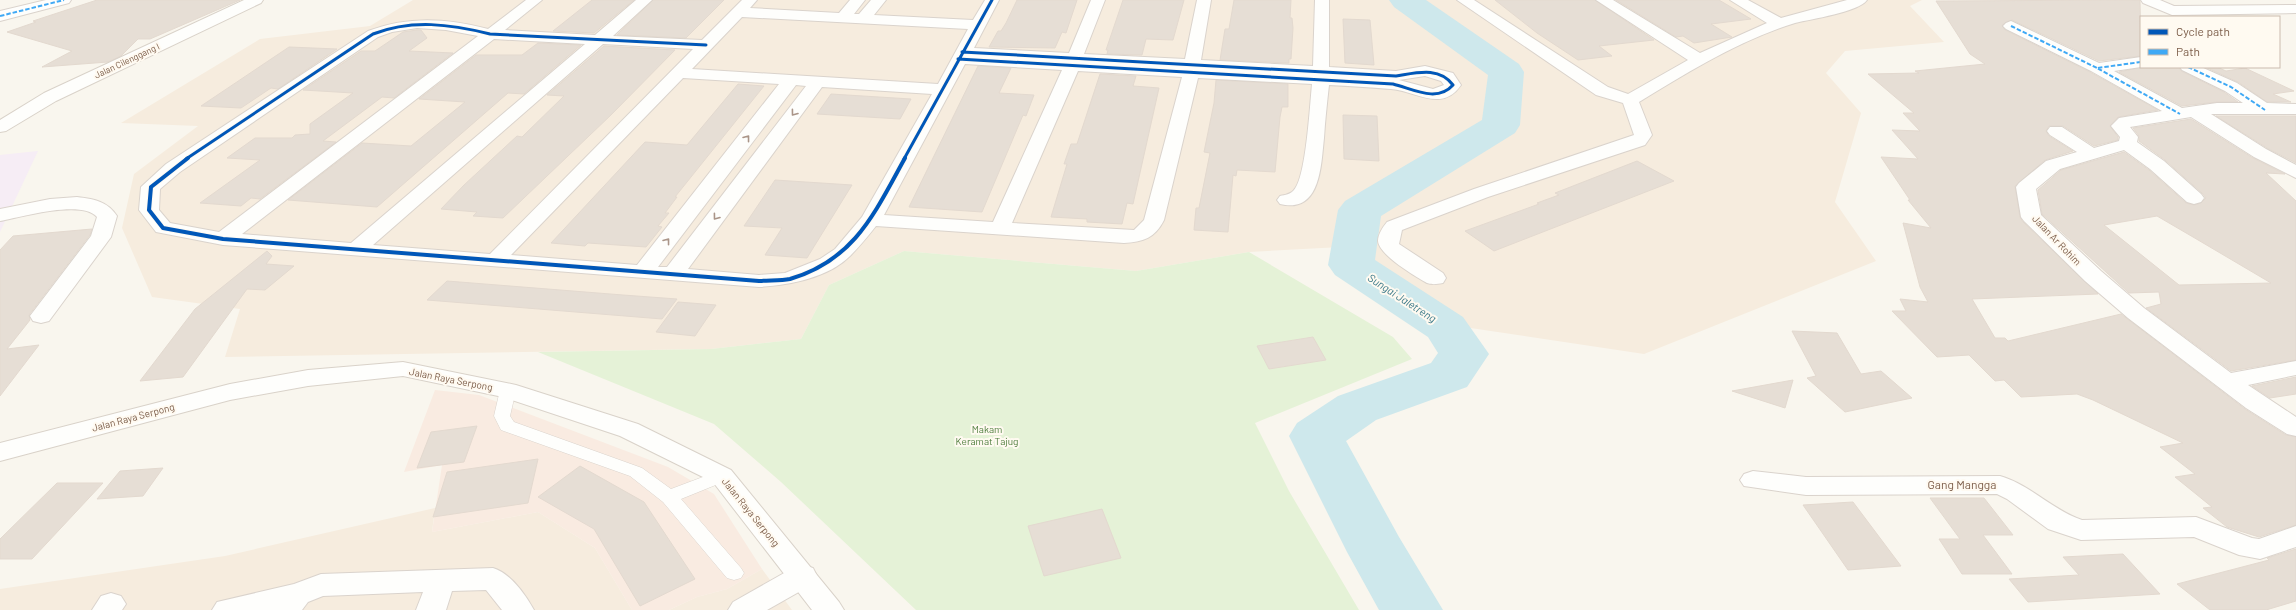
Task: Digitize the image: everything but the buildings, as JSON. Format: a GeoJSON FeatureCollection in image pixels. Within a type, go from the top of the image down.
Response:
{"type":"FeatureCollection","features":[{"type":"Feature","properties":{"kind":"street"},"geometry":{"type":"LineString","coordinates":[[0,16],[64,0]]}},
{"type":"Feature","properties":{"kind":"street","name":"Jalan Cilenggang I"},"geometry":{"type":"LineString","coordinates":[[0,127],[50,97],[256,0]]}},
{"type":"Feature","properties":{"kind":"street"},"geometry":{"type":"LineString","coordinates":[[223,239],[535,0]]}},
{"type":"Feature","properties":{"kind":"street"},"geometry":{"type":"LineString","coordinates":[[356,249],[645,0]]}},
{"type":"Feature","properties":{"kind":"street"},"geometry":{"type":"LineString","coordinates":[[843,18],[858,0]]}},
{"type":"Feature","properties":{"kind":"street"},"geometry":{"type":"LineString","coordinates":[[863,19],[879,0]]}},
{"type":"Feature","properties":{"kind":"street"},"geometry":{"type":"LineString","coordinates":[[709,41],[496,30],[424,24],[398,26],[373,34],[173,168],[151,187],[149,210],[162,228],[223,239],[759,281],[799,277],[815,270],[842,254],[871,220],[941,89],[992,0]]}},
{"type":"Feature","properties":{"kind":"street"},"geometry":{"type":"LineString","coordinates":[[1000,228],[1074,62],[1098,0]]}},
{"type":"Feature","properties":{"kind":"street"},"geometry":{"type":"LineString","coordinates":[[871,220],[1124,236],[1140,236],[1146,233],[1154,220],[1191,68],[1204,0]]}},
{"type":"Feature","properties":{"kind":"street"},"geometry":{"type":"LineString","coordinates":[[1287,200],[1297,198],[1304,192],[1311,175],[1321,75],[1322,0]]}},
{"type":"Feature","properties":{"kind":"street"},"geometry":{"type":"LineString","coordinates":[[1464,0],[1602,91],[1630,100],[1698,59],[1779,23],[1844,7],[1860,0]]}},
{"type":"Feature","properties":{"kind":"street"},"geometry":{"type":"LineString","coordinates":[[1603,0],[1698,59]]}},
{"type":"Feature","properties":{"kind":"street"},"geometry":{"type":"LineString","coordinates":[[1737,0],[1779,23]]}},
{"type":"Feature","properties":{"kind":"street"},"geometry":{"type":"LineString","coordinates":[[2148,0],[2172,11],[2296,9]]}},
{"type":"Feature","properties":{"kind":"street"},"geometry":{"type":"LineString","coordinates":[[495,260],[744,6],[843,18],[978,25]]}},
{"type":"Feature","properties":{"kind":"street"},"geometry":{"type":"LineString","coordinates":[[2011,26],[2188,113],[2260,154],[2296,172]]}},
{"type":"Feature","properties":{"kind":"street"},"geometry":{"type":"LineString","coordinates":[[960,55],[1321,75],[1396,76],[1417,71],[1433,72],[1447,77],[1453,85],[1447,91],[1427,94],[1393,84],[1321,75]]}},
{"type":"Feature","properties":{"kind":"street"},"geometry":{"type":"LineString","coordinates":[[2097,68],[2140,62]]}},
{"type":"Feature","properties":{"kind":"street"},"geometry":{"type":"LineString","coordinates":[[2190,68],[2231,87],[2265,110]]}},
{"type":"Feature","properties":{"kind":"street"},"geometry":{"type":"LineString","coordinates":[[678,73],[941,89]]}},
{"type":"Feature","properties":{"kind":"street"},"geometry":{"type":"LineString","coordinates":[[643,272],[791,80]]}},
{"type":"Feature","properties":{"kind":"street"},"geometry":{"type":"LineString","coordinates":[[672,274],[817,82]]}},
{"type":"Feature","properties":{"kind":"street"},"geometry":{"type":"LineString","coordinates":[[1435,278],[1397,253],[1389,244],[1389,235],[1394,226],[1481,193],[1639,141],[1643,135],[1630,100]]}},
{"type":"Feature","properties":{"kind":"street"},"geometry":{"type":"LineString","coordinates":[[2194,198],[2157,165],[2127,144],[2128,137],[2120,126],[2125,122],[2217,108],[2265,110],[2296,109]]}},
{"type":"Feature","properties":{"kind":"street"},"geometry":{"type":"LineString","coordinates":[[2056,131],[2092,154]]}},
{"type":"Feature","properties":{"kind":"street","name":"Jalan Ar Rohim"},"geometry":{"type":"LineString","coordinates":[[2127,144],[2053,165],[2026,187],[2031,217],[2093,276],[2136,313],[2255,402],[2296,428]]}},
{"type":"Feature","properties":{"kind":"street"},"geometry":{"type":"LineString","coordinates":[[0,215],[75,204],[91,205],[100,208],[107,216],[102,237],[40,316]]}},
{"type":"Feature","properties":{"kind":"street"},"geometry":{"type":"LineString","coordinates":[[2228,381],[2296,368]]}},
{"type":"Feature","properties":{"kind":"street","name":"Jalan Raya Serpong"},"geometry":{"type":"LineString","coordinates":[[0,452],[230,392],[308,378],[403,369],[508,390],[629,430],[722,476],[829,610]]}},
{"type":"Feature","properties":{"kind":"street","name":"Gang Mangga"},"geometry":{"type":"LineString","coordinates":[[1753,480],[1806,486],[2000,485],[2016,492],[2058,522],[2081,530],[2196,527],[2249,548],[2260,549],[2296,536]]}},
{"type":"Feature","properties":{"kind":"street"},"geometry":{"type":"LineString","coordinates":[[743,610],[803,576]]}},
{"type":"Feature","properties":{"kind":"street"},"geometry":{"type":"LineString","coordinates":[[227,610],[292,602],[321,585],[493,578],[515,609]]}},
{"type":"Feature","properties":{"kind":"street"},"geometry":{"type":"LineString","coordinates":[[431,610],[441,581]]}},
{"type":"Feature","properties":{"kind":"lane"},"geometry":{"type":"LineString","coordinates":[[508,390],[502,416],[507,426],[636,472],[669,497],[734,573]]}},
{"type":"Feature","properties":{"kind":"lane"},"geometry":{"type":"LineString","coordinates":[[669,497],[722,476]]}},
{"type":"Feature","properties":{"kind":"shaded area"},"geometry":{"type":"Polygon","coordinates":[[[413,0],[1922,0],[1910,6],[1944,42],[1845,51],[1826,73],[1861,113],[1835,202],[1876,261],[1644,354],[1464,327],[1400,304],[1360,246],[1249,252],[1136,271],[904,251],[829,285],[801,339],[711,349],[225,357],[240,309],[152,297],[122,228],[134,174],[198,126],[121,123],[260,39],[370,26],[413,0]]]}},
{"type":"Feature","properties":{"kind":"shaded area"},"geometry":{"type":"Polygon","coordinates":[[[38,151],[0,232],[0,155],[38,151]]]}},
{"type":"Feature","properties":{"kind":"shaded area"},"geometry":{"type":"Polygon","coordinates":[[[435,390],[479,395],[668,467],[714,494],[762,569],[727,589],[697,597],[669,610],[632,610],[595,548],[538,512],[432,532],[442,465],[404,472],[435,390]]]}},
{"type":"Feature","properties":{"kind":"shaded area"},"geometry":{"type":"Polygon","coordinates":[[[435,508],[432,532],[538,512],[595,548],[632,610],[0,610],[0,589],[225,556],[435,508]]]}},
{"type":"Feature","properties":{"kind":"shaded area"},"geometry":{"type":"Polygon","coordinates":[[[762,569],[792,610],[669,610],[697,597],[727,589],[762,569]]]}},
{"type":"Feature","properties":{"kind":"green space","name":"Makam Keramat Tajug"},"geometry":{"type":"Polygon","coordinates":[[[904,251],[1136,271],[1249,252],[1393,337],[1412,359],[1255,423],[1289,491],[1359,610],[916,610],[781,482],[714,424],[538,352],[711,349],[801,339],[829,285],[904,251]]]}},
{"type":"Feature","properties":{"kind":"waterway","name":"Sungai Jaletreng"},"geometry":{"type":"LineString","coordinates":[[1405,0],[1506,72],[1501,125],[1360,210],[1351,265],[1446,327],[1464,354],[1449,375],[1357,408],[1316,436],[1377,552],[1411,610]]}},
{"type":"Feature","properties":{"kind":"marked path"},"geometry":{"type":"LineString","coordinates":[[0,16],[64,0]]}},
{"type":"Feature","properties":{"kind":"marked path"},"geometry":{"type":"LineString","coordinates":[[2011,26],[2097,68]]}},
{"type":"Feature","properties":{"kind":"marked path"},"geometry":{"type":"LineString","coordinates":[[2140,62],[2097,68],[2180,114]]}},
{"type":"Feature","properties":{"kind":"marked path"},"geometry":{"type":"LineString","coordinates":[[2190,68],[2231,87],[2265,110]]}},
{"type":"Feature","properties":{"kind":"cycle path"},"geometry":{"type":"LineString","coordinates":[[706,45],[490,34],[461,27],[432,24],[402,25],[387,29],[373,34],[173,168],[151,187],[149,210],[163,228],[223,239],[759,281],[789,279],[827,263],[842,253],[871,220],[992,0]]}},
{"type":"Feature","properties":{"kind":"cycle path"},"geometry":{"type":"LineString","coordinates":[[958,59],[1393,84],[1416,91],[1433,94],[1441,94],[1448,91],[1453,85],[1447,77],[1425,71],[1396,76],[962,52]]}}]}
